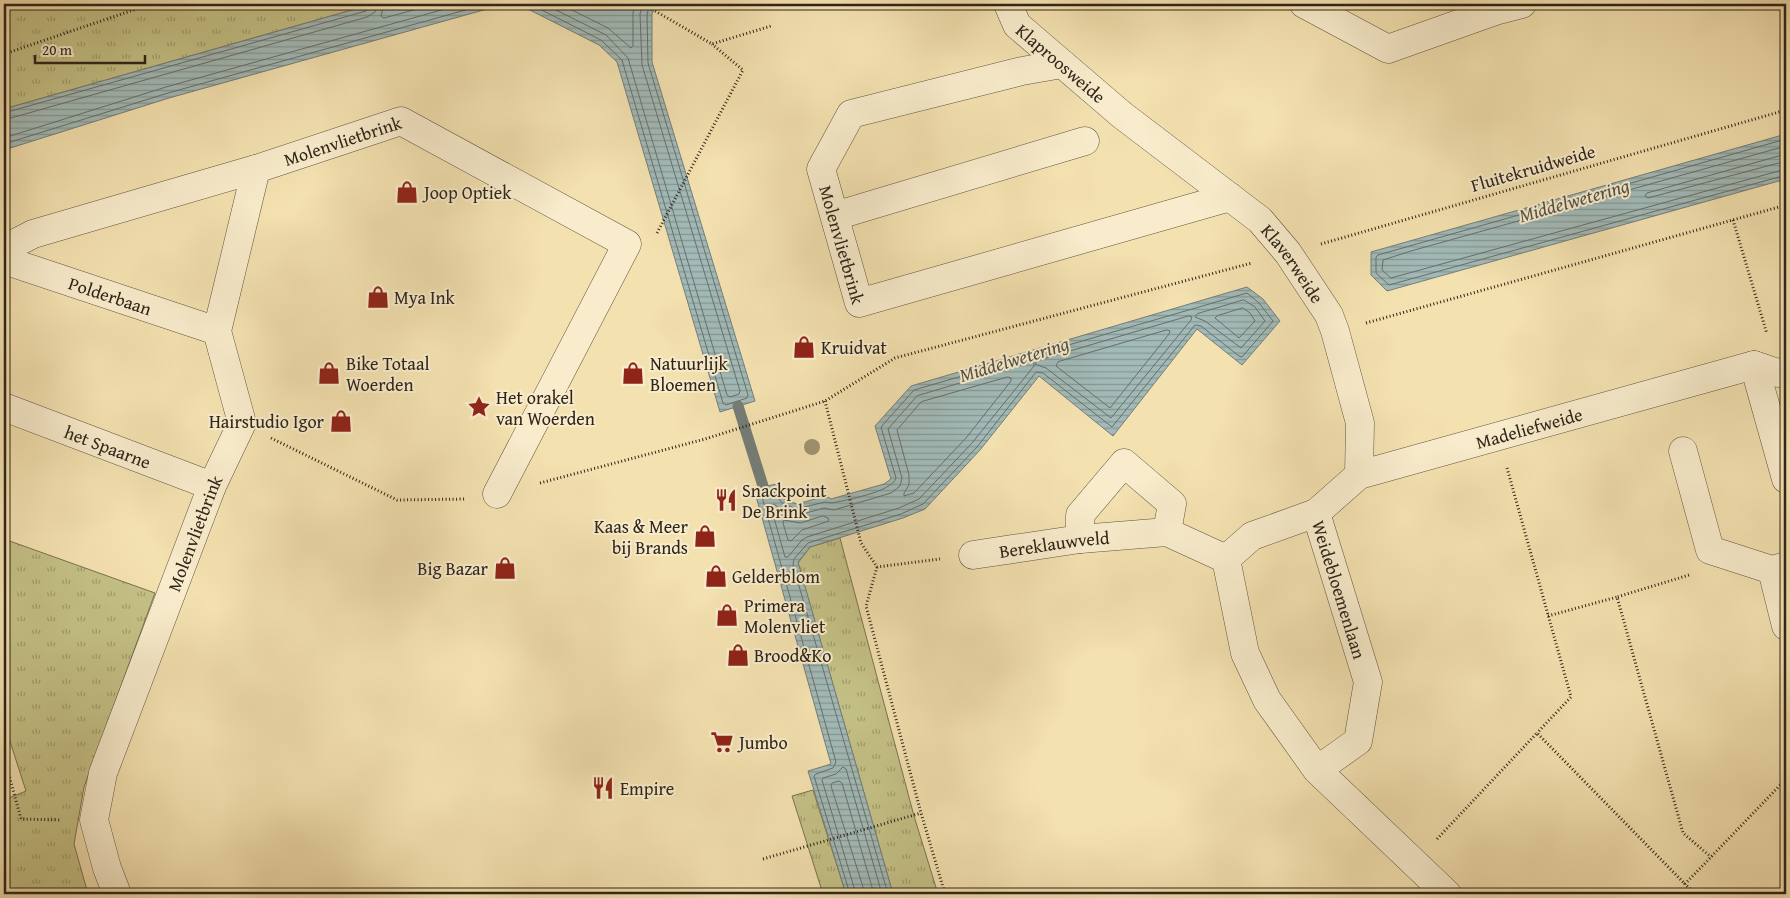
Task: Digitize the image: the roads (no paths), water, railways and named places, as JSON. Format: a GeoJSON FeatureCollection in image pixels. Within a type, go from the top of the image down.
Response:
{"type":"FeatureCollection","features":[{"type":"Feature","properties":{"kind":"street","name":"Klaproosweide"},"geometry":{"type":"LineString","coordinates":[[1008,4],[1017,25],[1122,116]]}},
{"type":"Feature","properties":{"kind":"street"},"geometry":{"type":"LineString","coordinates":[[1304,4],[1388,49],[1492,7],[1522,4]]}},
{"type":"Feature","properties":{"kind":"street","name":"Molenvlietbrink"},"geometry":{"type":"LineString","coordinates":[[1062,64],[1022,71],[851,114],[821,169],[859,303],[1230,197]]}},
{"type":"Feature","properties":{"kind":"street","name":"Klaverweide"},"geometry":{"type":"LineString","coordinates":[[1122,116],[1260,220],[1288,253],[1329,316],[1335,331],[1360,423],[1358,475]]}},
{"type":"Feature","properties":{"kind":"street","name":"Molenvlietbrink"},"geometry":{"type":"LineString","coordinates":[[4,249],[33,234],[256,169],[401,121],[627,244],[497,494]]}},
{"type":"Feature","properties":{"kind":"street"},"geometry":{"type":"LineString","coordinates":[[835,216],[1085,141]]}},
{"type":"Feature","properties":{"kind":"street","name":"Molenvlietbrink"},"geometry":{"type":"LineString","coordinates":[[117,894],[107,868],[94,820],[103,773],[212,486],[242,424],[217,331],[256,169]]}},
{"type":"Feature","properties":{"kind":"street","name":"Polderbaan"},"geometry":{"type":"LineString","coordinates":[[4,260],[217,331]]}},
{"type":"Feature","properties":{"kind":"street"},"geometry":{"type":"LineString","coordinates":[[1773,370],[1786,479]]}},
{"type":"Feature","properties":{"kind":"street","name":"Madeliefweide"},"geometry":{"type":"LineString","coordinates":[[1316,513],[1358,475],[1498,436],[1773,370]]}},
{"type":"Feature","properties":{"kind":"street","name":"het Spaarne"},"geometry":{"type":"LineString","coordinates":[[4,407],[212,486]]}},
{"type":"Feature","properties":{"kind":"street"},"geometry":{"type":"LineString","coordinates":[[1684,451],[1710,550],[1779,568],[1786,626]]}},
{"type":"Feature","properties":{"kind":"street"},"geometry":{"type":"LineString","coordinates":[[1080,538],[1080,515],[1124,463],[1172,504],[1167,532]]}},
{"type":"Feature","properties":{"kind":"street","name":"Weidebloemenlaan"},"geometry":{"type":"LineString","coordinates":[[1226,559],[1252,536],[1316,513],[1368,682],[1358,741],[1317,770]]}},
{"type":"Feature","properties":{"kind":"street","name":"Bereklauwveld"},"geometry":{"type":"LineString","coordinates":[[973,554],[1080,538],[1167,532],[1226,559]]}},
{"type":"Feature","properties":{"kind":"street"},"geometry":{"type":"LineString","coordinates":[[1226,559],[1245,653],[1267,700],[1317,770],[1415,863],[1442,892]]}},
{"type":"Feature","properties":{"kind":"water"},"geometry":{"type":"Polygon","coordinates":[[[373,4],[505,4],[169,98],[4,150],[4,109],[373,4]]]}},
{"type":"Feature","properties":{"kind":"water"},"geometry":{"type":"Polygon","coordinates":[[[518,4],[656,4],[652,14],[652,62],[755,401],[720,412],[617,62],[599,45],[518,4]]]}},
{"type":"Feature","properties":{"kind":"water","name":"Middelwetering"},"geometry":{"type":"Polygon","coordinates":[[[1786,134],[1786,179],[1387,291],[1371,275],[1371,252],[1786,134]]]}},
{"type":"Feature","properties":{"kind":"water","name":"Middelwetering"},"geometry":{"type":"Polygon","coordinates":[[[1247,287],[1263,299],[1280,321],[1242,365],[1197,329],[1113,436],[1039,376],[980,450],[925,509],[903,518],[810,547],[798,562],[893,894],[846,894],[808,771],[831,764],[754,489],[776,484],[784,499],[797,504],[826,496],[831,499],[884,484],[891,479],[875,426],[911,386],[1247,287]]]}},
{"type":"Feature","properties":{"kind":"waterway"},"geometry":{"type":"LineString","coordinates":[[738,406],[763,486]]}},
{"type":"Feature","properties":{"kind":"place","name":"Joop Optiek"},"geometry":{"type":"Point","coordinates":[407,192]}},
{"type":"Feature","properties":{"kind":"place","name":"Mya Ink"},"geometry":{"type":"Point","coordinates":[378,297]}},
{"type":"Feature","properties":{"kind":"place","name":"Kruidvat"},"geometry":{"type":"Point","coordinates":[804,347]}},
{"type":"Feature","properties":{"kind":"place","name":"Bike Totaal Woerden"},"geometry":{"type":"Point","coordinates":[329,373]}},
{"type":"Feature","properties":{"kind":"place","name":"Natuurlijk Bloemen"},"geometry":{"type":"Point","coordinates":[633,373]}},
{"type":"Feature","properties":{"kind":"place","name":"Het orakel van Woerden"},"geometry":{"type":"Point","coordinates":[479,407]}},
{"type":"Feature","properties":{"kind":"place","name":"Hairstudio Igor"},"geometry":{"type":"Point","coordinates":[341,421]}},
{"type":"Feature","properties":{"kind":"place","name":"Snackpoint De Brink"},"geometry":{"type":"Point","coordinates":[726,500]}},
{"type":"Feature","properties":{"kind":"place","name":"Kaas & Meer bij Brands"},"geometry":{"type":"Point","coordinates":[705,536]}},
{"type":"Feature","properties":{"kind":"place","name":"Big Bazar"},"geometry":{"type":"Point","coordinates":[505,568]}},
{"type":"Feature","properties":{"kind":"place","name":"Gelderblom"},"geometry":{"type":"Point","coordinates":[716,576]}},
{"type":"Feature","properties":{"kind":"place","name":"Primera Molenvliet"},"geometry":{"type":"Point","coordinates":[727,615]}},
{"type":"Feature","properties":{"kind":"place","name":"Brood&Ko"},"geometry":{"type":"Point","coordinates":[738,655]}},
{"type":"Feature","properties":{"kind":"place","name":"Jumbo"},"geometry":{"type":"Point","coordinates":[722,742]}},
{"type":"Feature","properties":{"kind":"place","name":"Empire"},"geometry":{"type":"Point","coordinates":[603,788]}}]}
